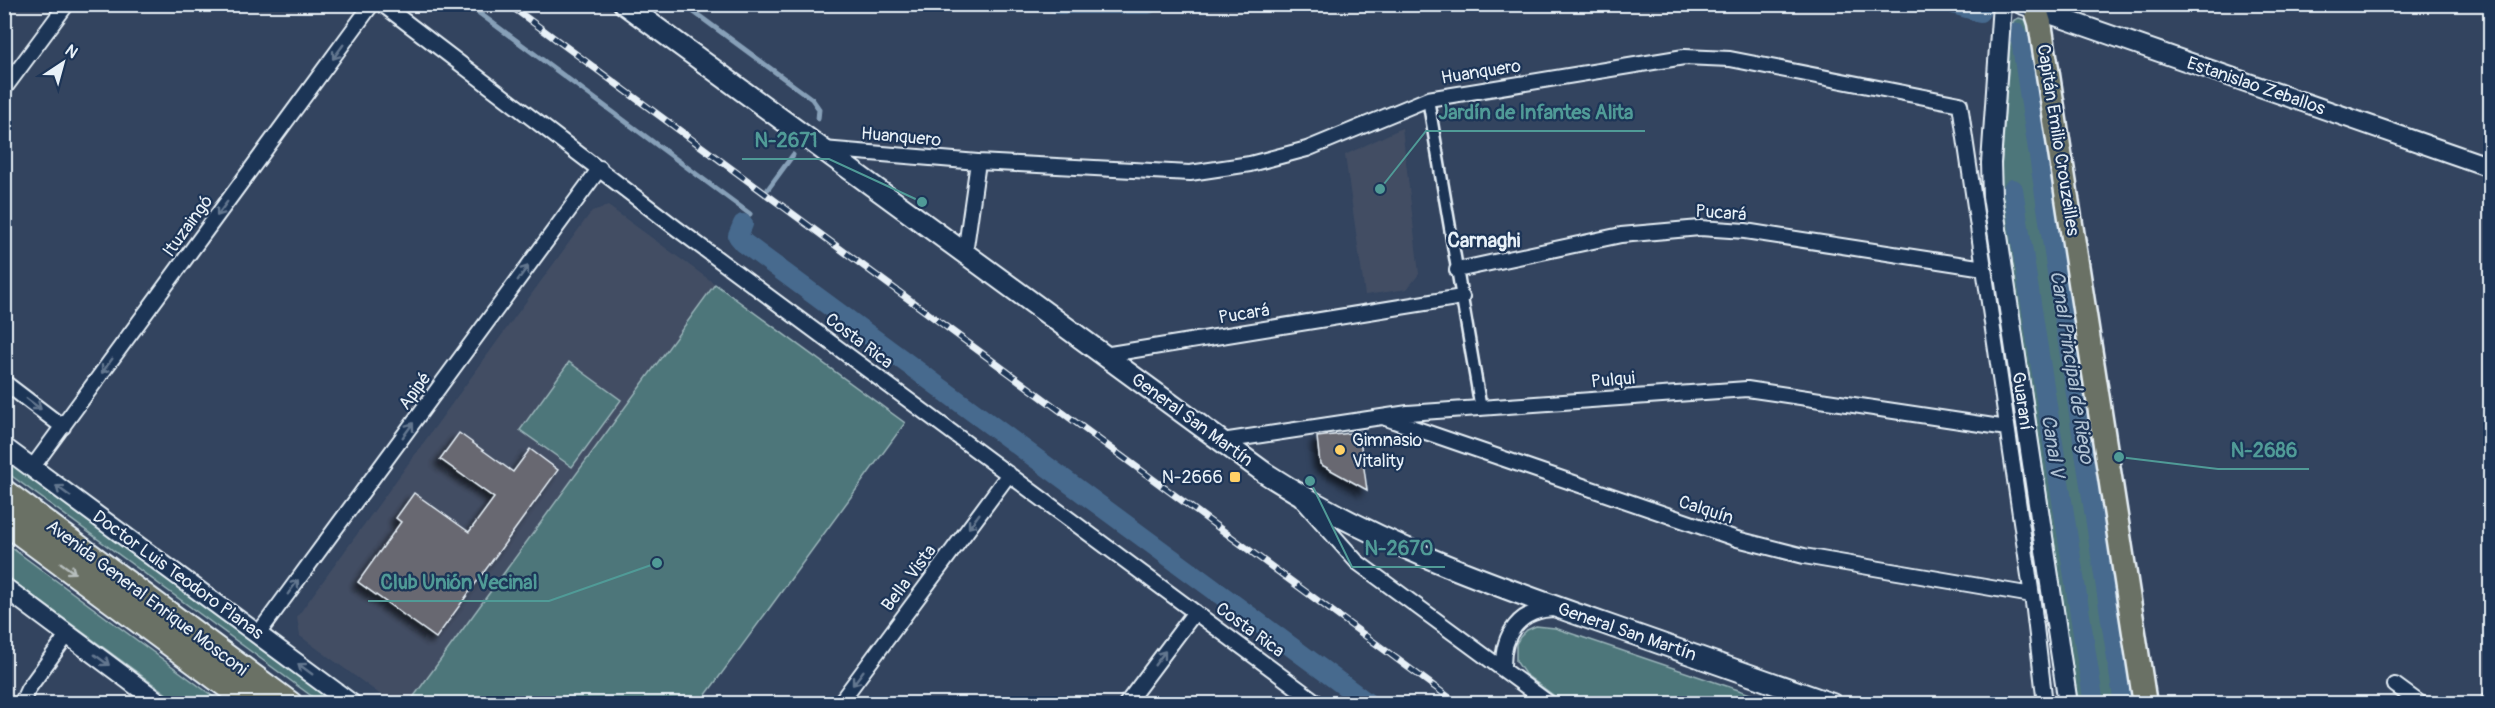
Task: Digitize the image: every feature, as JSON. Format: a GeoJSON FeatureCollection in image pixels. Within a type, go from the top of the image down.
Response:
{"type":"FeatureCollection","features":[{"type":"Feature","properties":{"kind":"highway","name":"Avenida General Enrique Mosconi"},"geometry":{"type":"LineString","coordinates":[[4,492],[290,704]]}},
{"type":"Feature","properties":{"kind":"highway","name":"Avenida General Enrique Mosconi"},"geometry":{"type":"LineString","coordinates":[[4,520],[252,704]]}},
{"type":"Feature","properties":{"kind":"main road","name":"General San Martín"},"geometry":{"type":"LineString","coordinates":[[624,4],[1222,441],[1296,493],[1328,512],[1401,547],[1561,609],[1833,704]]}},
{"type":"Feature","properties":{"kind":"main road","name":"Capitán Emilio Crouzeilles"},"geometry":{"type":"LineString","coordinates":[[2030,6],[2145,704]]}},
{"type":"Feature","properties":{"kind":"street"},"geometry":{"type":"LineString","coordinates":[[4,89],[67,4]]}},
{"type":"Feature","properties":{"kind":"street","name":"Ituzaingó"},"geometry":{"type":"LineString","coordinates":[[32,468],[372,4]]}},
{"type":"Feature","properties":{"kind":"street","name":"Costa Rica"},"geometry":{"type":"LineString","coordinates":[[382,4],[676,228],[1319,704]]}},
{"type":"Feature","properties":{"kind":"street"},"geometry":{"type":"LineString","coordinates":[[2002,4],[1991,163],[1992,196],[2068,704]]}},
{"type":"Feature","properties":{"kind":"street","name":"Estanislao Zeballos"},"geometry":{"type":"LineString","coordinates":[[2030,6],[2489,164]]}},
{"type":"Feature","properties":{"kind":"street","name":"Huanquero"},"geometry":{"type":"LineString","coordinates":[[820,148],[978,162],[1166,173],[1218,170],[1306,149],[1428,99],[1662,60],[1706,57],[1730,59],[1960,104]]}},
{"type":"Feature","properties":{"kind":"street"},"geometry":{"type":"LineString","coordinates":[[1428,99],[1481,409]]}},
{"type":"Feature","properties":{"kind":"street","name":"Guaraní"},"geometry":{"type":"LineString","coordinates":[[1960,104],[2032,595],[2045,704]]}},
{"type":"Feature","properties":{"kind":"street"},"geometry":{"type":"LineString","coordinates":[[965,254],[978,162]]}},
{"type":"Feature","properties":{"kind":"street","name":"Apipé"},"geometry":{"type":"LineString","coordinates":[[258,634],[600,168]]}},
{"type":"Feature","properties":{"kind":"street","name":"Pucará"},"geometry":{"type":"LineString","coordinates":[[1457,270],[1621,235],[1700,228],[1745,231],[1984,268]]}},
{"type":"Feature","properties":{"kind":"street","name":"Pucará"},"geometry":{"type":"LineString","coordinates":[[1104,355],[1462,297]]}},
{"type":"Feature","properties":{"kind":"street"},"geometry":{"type":"LineString","coordinates":[[4,382],[63,427]]}},
{"type":"Feature","properties":{"kind":"street","name":"Pulqui"},"geometry":{"type":"LineString","coordinates":[[1222,441],[1379,416],[1747,389],[2007,428]]}},
{"type":"Feature","properties":{"kind":"street","name":"Calquín"},"geometry":{"type":"LineString","coordinates":[[1379,416],[1737,539],[1804,556],[2032,595]]}},
{"type":"Feature","properties":{"kind":"street","name":"Doctor Luis Teodoro Planas"},"geometry":{"type":"LineString","coordinates":[[4,447],[352,704]]}},
{"type":"Feature","properties":{"kind":"street","name":"Bella Vista"},"geometry":{"type":"LineString","coordinates":[[841,703],[1009,474]]}},
{"type":"Feature","properties":{"kind":"street"},"geometry":{"type":"LineString","coordinates":[[1296,493],[1357,562],[1550,704]]}},
{"type":"Feature","properties":{"kind":"street"},"geometry":{"type":"LineString","coordinates":[[4,587],[162,704]]}},
{"type":"Feature","properties":{"kind":"street"},"geometry":{"type":"LineString","coordinates":[[1503,669],[1504,644],[1516,625],[1534,611],[1561,609]]}},
{"type":"Feature","properties":{"kind":"street"},"geometry":{"type":"LineString","coordinates":[[1126,704],[1195,612]]}},
{"type":"Feature","properties":{"kind":"street"},"geometry":{"type":"LineString","coordinates":[[21,704],[28,689],[68,634]]}},
{"type":"Feature","properties":{"kind":"street"},"geometry":{"type":"LineString","coordinates":[[2395,684],[2421,704]]}},
{"type":"Feature","properties":{"kind":"street"},"geometry":{"type":"LineString","coordinates":[[2487,704],[2490,699]]}},
{"type":"Feature","properties":{"kind":"shaded area"},"geometry":{"type":"Polygon","coordinates":[[[1402,128],[1419,274],[1407,289],[1365,295],[1345,155],[1402,128]]]}},
{"type":"Feature","properties":{"kind":"shaded area"},"geometry":{"type":"Polygon","coordinates":[[[608,206],[715,284],[409,703],[392,703],[300,636],[297,617],[592,211],[608,206]]]}},
{"type":"Feature","properties":{"kind":"green space"},"geometry":{"type":"Polygon","coordinates":[[[2019,18],[2031,25],[2136,703],[2078,703],[2001,187],[2011,27],[2014,20],[2019,18]]]}},
{"type":"Feature","properties":{"kind":"green space"},"geometry":{"type":"Polygon","coordinates":[[[715,284],[905,423],[700,703],[409,703],[715,284]]]}},
{"type":"Feature","properties":{"kind":"green space"},"geometry":{"type":"Polygon","coordinates":[[[569,362],[621,400],[572,467],[520,430],[569,362]]]}},
{"type":"Feature","properties":{"kind":"green space"},"geometry":{"type":"Polygon","coordinates":[[[4,456],[341,703],[321,703],[5,471],[4,456]]]}},
{"type":"Feature","properties":{"kind":"green space"},"geometry":{"type":"Polygon","coordinates":[[[4,543],[222,703],[179,703],[5,575],[4,543]]]}},
{"type":"Feature","properties":{"kind":"green space"},"geometry":{"type":"Polygon","coordinates":[[[1536,626],[1555,628],[1777,703],[1564,703],[1525,674],[1516,661],[1516,644],[1520,637],[1527,630],[1536,626]]]}},
{"type":"Feature","properties":{"kind":"building","name":"Gimnasio Vitality"},"geometry":{"type":"Polygon","coordinates":[[[1359,432],[1367,490],[1320,464],[1317,437],[1359,432]]]}},
{"type":"Feature","properties":{"kind":"building"},"geometry":{"type":"Polygon","coordinates":[[[459,433],[513,472],[530,449],[558,470],[436,638],[358,582],[401,522],[396,518],[414,493],[469,532],[494,498],[440,459],[459,433]]]}},
{"type":"Feature","properties":{"kind":"waterway"},"geometry":{"type":"LineString","coordinates":[[467,4],[750,214]]}},
{"type":"Feature","properties":{"kind":"waterway"},"geometry":{"type":"LineString","coordinates":[[683,4],[812,99],[819,109],[818,119]]}},
{"type":"Feature","properties":{"kind":"waterway","name":"Canal Principal de Riego"},"geometry":{"type":"LineString","coordinates":[[1057,4],[1149,4]]}},
{"type":"Feature","properties":{"kind":"waterway","name":"Canal Principal de Riego"},"geometry":{"type":"LineString","coordinates":[[1953,4],[1980,12]]}},
{"type":"Feature","properties":{"kind":"waterway","name":"Canal Principal de Riego"},"geometry":{"type":"LineString","coordinates":[[1953,5],[1957,12],[1973,16]]}},
{"type":"Feature","properties":{"kind":"waterway","name":"Canal Principal de Riego"},"geometry":{"type":"LineString","coordinates":[[2016,33],[2021,40],[2124,704]]}},
{"type":"Feature","properties":{"kind":"waterway"},"geometry":{"type":"LineString","coordinates":[[768,189],[793,155]]}},
{"type":"Feature","properties":{"kind":"waterway","name":"Canal V"},"geometry":{"type":"LineString","coordinates":[[2013,189],[2094,704]]}},
{"type":"Feature","properties":{"kind":"waterway"},"geometry":{"type":"LineString","coordinates":[[743,224],[738,236],[744,243],[1369,704]]}},
{"type":"Feature","properties":{"kind":"railway"},"geometry":{"type":"LineString","coordinates":[[508,4],[1458,704]]}},
{"type":"Feature","properties":{"kind":"place","name":"Jardín de Infantes Alita"},"geometry":{"type":"Point","coordinates":[1380,189]}},
{"type":"Feature","properties":{"kind":"place","name":"N-2671"},"geometry":{"type":"Point","coordinates":[922,202]}},
{"type":"Feature","properties":{"kind":"place","name":"Gimnasio Vitality"},"geometry":{"type":"Point","coordinates":[1340,450]}},
{"type":"Feature","properties":{"kind":"place","name":"N-2686"},"geometry":{"type":"Point","coordinates":[2119,457]}},
{"type":"Feature","properties":{"kind":"place","name":"N-2666"},"geometry":{"type":"Point","coordinates":[1235,477]}},
{"type":"Feature","properties":{"kind":"place","name":"N-2670"},"geometry":{"type":"Point","coordinates":[1310,481]}},
{"type":"Feature","properties":{"kind":"place","name":"Club Unión Vecinal"},"geometry":{"type":"Point","coordinates":[657,563]}},
{"type":"Feature","properties":{"kind":"district","name":"Carnaghi"},"geometry":{"type":"Point","coordinates":[1484,240]}}]}
